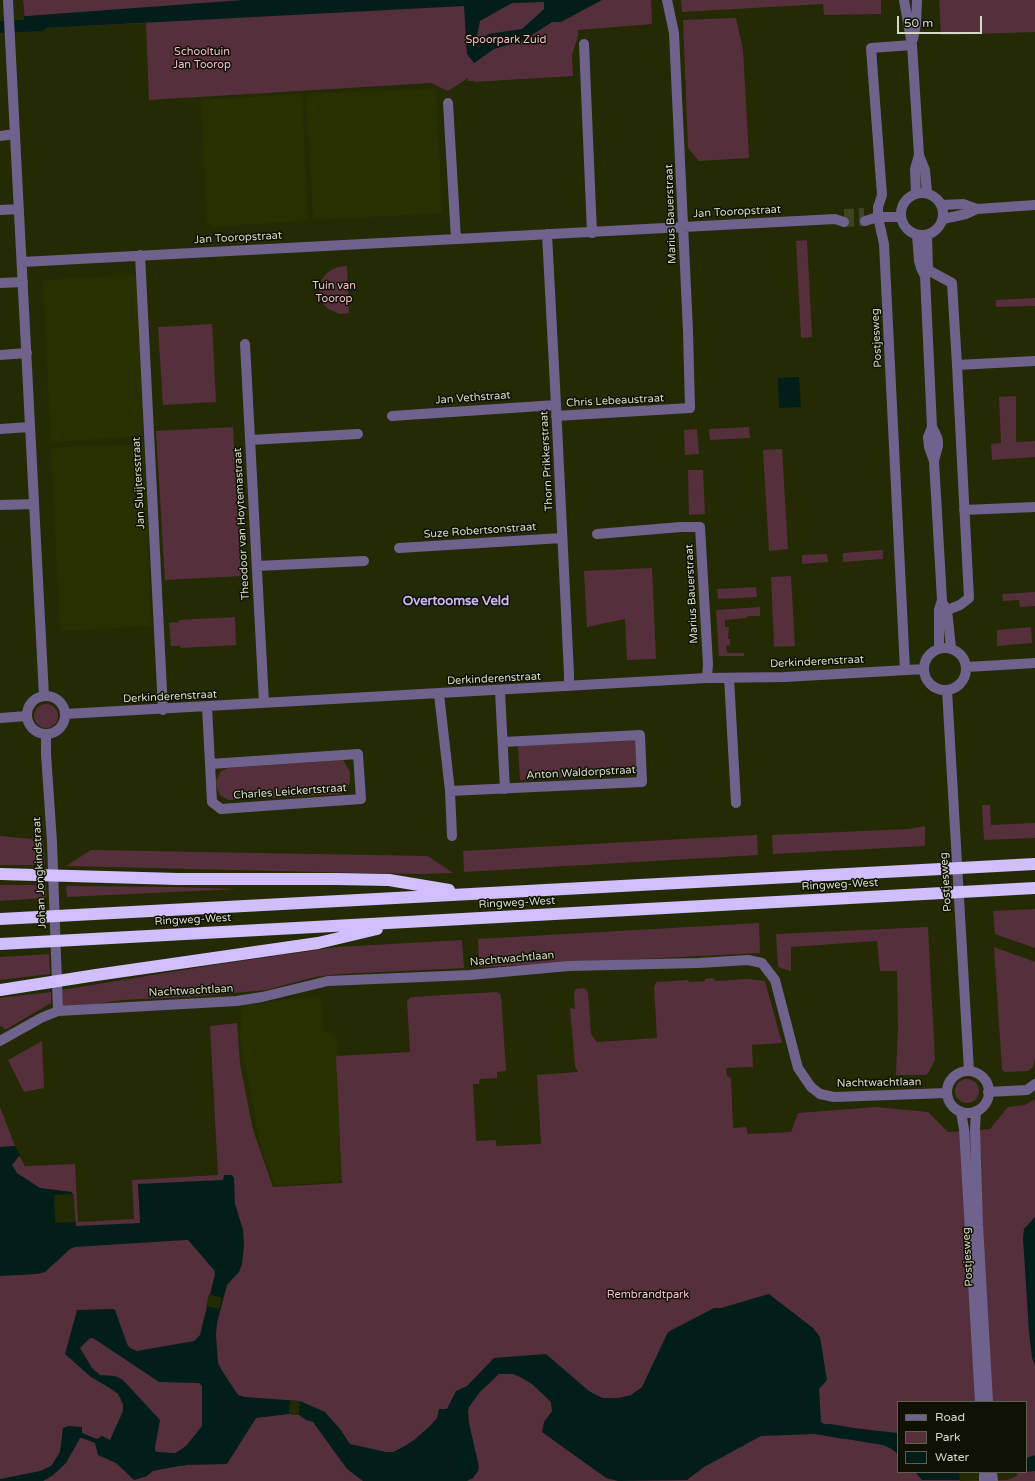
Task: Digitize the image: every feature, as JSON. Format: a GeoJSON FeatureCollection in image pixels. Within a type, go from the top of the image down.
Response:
{"type":"FeatureCollection","features":[{"type":"Feature","properties":{"kind":"highway","name":"Ringweg-West"},"geometry":{"type":"LineString","coordinates":[[0,919],[1035,864]]}},
{"type":"Feature","properties":{"kind":"highway"},"geometry":{"type":"LineString","coordinates":[[0,874],[178,880],[389,880],[472,894]]}},
{"type":"Feature","properties":{"kind":"highway","name":"Ringweg-West"},"geometry":{"type":"LineString","coordinates":[[0,944],[1035,888]]}},
{"type":"Feature","properties":{"kind":"highway"},"geometry":{"type":"LineString","coordinates":[[0,990],[318,943],[408,922]]}},
{"type":"Feature","properties":{"kind":"street"},"geometry":{"type":"LineString","coordinates":[[8,0],[44,696]]}},
{"type":"Feature","properties":{"kind":"street"},"geometry":{"type":"LineString","coordinates":[[904,0],[912,45],[919,155],[925,170],[927,193]]}},
{"type":"Feature","properties":{"kind":"street"},"geometry":{"type":"LineString","coordinates":[[912,45],[916,24],[916,0]]}},
{"type":"Feature","properties":{"kind":"street","name":"Marius Bauerstraat"},"geometry":{"type":"LineString","coordinates":[[667,1],[674,33],[688,330],[690,408],[674,410]]}},
{"type":"Feature","properties":{"kind":"street"},"geometry":{"type":"LineString","coordinates":[[584,44],[592,232]]}},
{"type":"Feature","properties":{"kind":"street","name":"Postjesweg"},"geometry":{"type":"LineString","coordinates":[[906,670],[884,244],[878,217],[878,207],[882,195],[872,48],[912,45]]}},
{"type":"Feature","properties":{"kind":"street"},"geometry":{"type":"LineString","coordinates":[[448,103],[456,239]]}},
{"type":"Feature","properties":{"kind":"street"},"geometry":{"type":"LineString","coordinates":[[0,136],[15,134]]}},
{"type":"Feature","properties":{"kind":"street"},"geometry":{"type":"LineString","coordinates":[[916,194],[915,169],[919,155]]}},
{"type":"Feature","properties":{"kind":"street"},"geometry":{"type":"LineString","coordinates":[[927,193],[934,196],[941,205],[944,214],[943,219],[937,229],[922,235],[912,233],[905,226],[901,216],[904,202],[912,195],[927,193]]}},
{"type":"Feature","properties":{"kind":"street"},"geometry":{"type":"LineString","coordinates":[[941,205],[963,204],[977,209]]}},
{"type":"Feature","properties":{"kind":"street"},"geometry":{"type":"LineString","coordinates":[[943,219],[966,214],[977,209],[1035,205]]}},
{"type":"Feature","properties":{"kind":"street"},"geometry":{"type":"LineString","coordinates":[[0,210],[19,209]]}},
{"type":"Feature","properties":{"kind":"street"},"geometry":{"type":"LineString","coordinates":[[864,217],[901,216]]}},
{"type":"Feature","properties":{"kind":"street","name":"Jan Tooropstraat"},"geometry":{"type":"LineString","coordinates":[[22,262],[841,218]]}},
{"type":"Feature","properties":{"kind":"street","name":"Thorn Prikkerstraat"},"geometry":{"type":"LineString","coordinates":[[547,234],[569,686]]}},
{"type":"Feature","properties":{"kind":"street"},"geometry":{"type":"LineString","coordinates":[[922,235],[919,261],[921,268],[926,273],[952,283],[969,598],[960,605],[944,605],[939,610],[939,648]]}},
{"type":"Feature","properties":{"kind":"street","name":"Jan Sluijtersstraat"},"geometry":{"type":"LineString","coordinates":[[140,256],[163,710]]}},
{"type":"Feature","properties":{"kind":"street"},"geometry":{"type":"LineString","coordinates":[[926,273],[932,427],[938,437],[938,446],[934,460],[944,605],[951,648]]}},
{"type":"Feature","properties":{"kind":"street"},"geometry":{"type":"LineString","coordinates":[[0,283],[23,282]]}},
{"type":"Feature","properties":{"kind":"street","name":"Theodoor van Hoytemastraat"},"geometry":{"type":"LineString","coordinates":[[245,344],[264,703]]}},
{"type":"Feature","properties":{"kind":"street"},"geometry":{"type":"LineString","coordinates":[[0,355],[27,353]]}},
{"type":"Feature","properties":{"kind":"street"},"geometry":{"type":"LineString","coordinates":[[957,365],[1035,361]]}},
{"type":"Feature","properties":{"kind":"street","name":"Jan Vethstraat"},"geometry":{"type":"LineString","coordinates":[[392,416],[556,405]]}},
{"type":"Feature","properties":{"kind":"street","name":"Chris Lebeaustraat"},"geometry":{"type":"LineString","coordinates":[[556,416],[674,410]]}},
{"type":"Feature","properties":{"kind":"street"},"geometry":{"type":"LineString","coordinates":[[0,429],[30,427]]}},
{"type":"Feature","properties":{"kind":"street"},"geometry":{"type":"LineString","coordinates":[[250,440],[358,434]]}},
{"type":"Feature","properties":{"kind":"street"},"geometry":{"type":"LineString","coordinates":[[0,505],[34,504]]}},
{"type":"Feature","properties":{"kind":"street"},"geometry":{"type":"LineString","coordinates":[[964,510],[1035,507]]}},
{"type":"Feature","properties":{"kind":"street","name":"Marius Bauerstraat"},"geometry":{"type":"LineString","coordinates":[[597,534],[681,527],[700,527],[708,664],[707,678]]}},
{"type":"Feature","properties":{"kind":"street","name":"Suze Robertsonstraat"},"geometry":{"type":"LineString","coordinates":[[399,548],[562,538]]}},
{"type":"Feature","properties":{"kind":"street"},"geometry":{"type":"LineString","coordinates":[[257,566],[364,561]]}},
{"type":"Feature","properties":{"kind":"street"},"geometry":{"type":"LineString","coordinates":[[939,648],[951,648],[959,652],[965,658],[967,667],[966,676],[962,683],[955,688],[940,690],[928,682],[925,676],[925,662],[929,655],[939,648]]}},
{"type":"Feature","properties":{"kind":"street"},"geometry":{"type":"LineString","coordinates":[[967,667],[1035,663]]}},
{"type":"Feature","properties":{"kind":"street","name":"Derkinderenstraat"},"geometry":{"type":"LineString","coordinates":[[65,714],[163,710],[707,678],[785,677],[924,669]]}},
{"type":"Feature","properties":{"kind":"street"},"geometry":{"type":"LineString","coordinates":[[729,678],[736,803]]}},
{"type":"Feature","properties":{"kind":"street","name":"Postjesweg"},"geometry":{"type":"LineString","coordinates":[[947,690],[969,1071]]}},
{"type":"Feature","properties":{"kind":"street"},"geometry":{"type":"LineString","coordinates":[[500,691],[505,789]]}},
{"type":"Feature","properties":{"kind":"street"},"geometry":{"type":"LineString","coordinates":[[439,694],[450,791],[452,836]]}},
{"type":"Feature","properties":{"kind":"street"},"geometry":{"type":"LineString","coordinates":[[44,696],[55,698],[60,703],[65,714],[60,728],[56,732],[40,734],[31,728],[28,723],[28,708],[31,702],[44,696]]}},
{"type":"Feature","properties":{"kind":"street","name":"Charles Leickertstraat"},"geometry":{"type":"LineString","coordinates":[[207,707],[210,764],[212,802],[221,809],[361,799],[358,754],[210,764]]}},
{"type":"Feature","properties":{"kind":"street"},"geometry":{"type":"LineString","coordinates":[[0,718],[27,716]]}},
{"type":"Feature","properties":{"kind":"street","name":"Johan Jongkindstraat"},"geometry":{"type":"LineString","coordinates":[[46,734],[52,842],[58,1011]]}},
{"type":"Feature","properties":{"kind":"street","name":"Anton Waldorpstraat"},"geometry":{"type":"LineString","coordinates":[[450,791],[642,782],[640,735],[503,742]]}},
{"type":"Feature","properties":{"kind":"street","name":"Nachtwachtlaan"},"geometry":{"type":"LineString","coordinates":[[0,1042],[41,1018],[58,1011],[237,1001],[262,997],[328,981],[470,975],[569,966],[698,963],[748,960],[762,963],[775,980],[798,1068],[811,1087],[820,1094],[834,1097],[947,1093]]}},
{"type":"Feature","properties":{"kind":"street"},"geometry":{"type":"LineString","coordinates":[[969,1071],[982,1077],[986,1083],[988,1092],[985,1103],[976,1111],[969,1113],[961,1112],[951,1105],[947,1093],[948,1086],[952,1078],[960,1073],[969,1071]]}},
{"type":"Feature","properties":{"kind":"street"},"geometry":{"type":"LineString","coordinates":[[988,1092],[1027,1090],[1035,1084]]}},
{"type":"Feature","properties":{"kind":"street","name":"Postjesweg"},"geometry":{"type":"LineString","coordinates":[[976,1111],[975,1129],[978,1225],[988,1401]]}},
{"type":"Feature","properties":{"kind":"street","name":"Postjesweg"},"geometry":{"type":"LineString","coordinates":[[961,1112],[964,1130],[980,1401]]}},
{"type":"Feature","properties":{"kind":"shaded area"},"geometry":{"type":"Polygon","coordinates":[[[436,89],[442,213],[313,220],[306,94],[436,89]]]}},
{"type":"Feature","properties":{"kind":"shaded area"},"geometry":{"type":"Polygon","coordinates":[[[302,94],[308,220],[214,227],[207,223],[201,100],[302,94]]]}},
{"type":"Feature","properties":{"kind":"shaded area"},"geometry":{"type":"Polygon","coordinates":[[[137,275],[143,436],[51,442],[43,280],[137,275]]]}},
{"type":"Feature","properties":{"kind":"shaded area"},"geometry":{"type":"Polygon","coordinates":[[[143,444],[151,626],[60,631],[51,448],[143,444]]]}},
{"type":"Feature","properties":{"kind":"shaded area"},"geometry":{"type":"Polygon","coordinates":[[[321,996],[324,1031],[336,1036],[340,1060],[343,1181],[275,1186],[262,1152],[240,1039],[242,1005],[321,996]]]}},
{"type":"Feature","properties":{"kind":"green space"},"geometry":{"type":"Polygon","coordinates":[[[23,0],[651,0],[652,24],[578,30],[578,36],[572,55],[573,76],[473,82],[475,81],[468,81],[468,78],[448,91],[431,83],[149,100],[146,23],[26,29],[23,0]]]}},
{"type":"Feature","properties":{"kind":"green space"},"geometry":{"type":"Polygon","coordinates":[[[681,0],[881,0],[881,14],[824,15],[823,4],[682,12],[681,0]]]}},
{"type":"Feature","properties":{"kind":"green space"},"geometry":{"type":"Polygon","coordinates":[[[939,0],[1035,0],[1035,32],[941,35],[939,0]]]}},
{"type":"Feature","properties":{"kind":"green space"},"geometry":{"type":"Polygon","coordinates":[[[736,18],[743,50],[749,158],[699,161],[688,148],[683,20],[736,18]]]}},
{"type":"Feature","properties":{"kind":"green space"},"geometry":{"type":"Polygon","coordinates":[[[807,240],[812,337],[801,338],[796,241],[807,240]]]}},
{"type":"Feature","properties":{"kind":"green space","name":"Tuin van Toorop"},"geometry":{"type":"Polygon","coordinates":[[[347,266],[349,313],[340,314],[328,309],[323,303],[319,289],[321,281],[331,270],[338,267],[347,266]]]}},
{"type":"Feature","properties":{"kind":"green space"},"geometry":{"type":"Polygon","coordinates":[[[1035,298],[1035,306],[996,307],[996,300],[1035,298]]]}},
{"type":"Feature","properties":{"kind":"green space"},"geometry":{"type":"Polygon","coordinates":[[[212,324],[216,402],[163,405],[158,327],[212,324]]]}},
{"type":"Feature","properties":{"kind":"green space"},"geometry":{"type":"Polygon","coordinates":[[[1016,396],[1016,442],[1035,441],[1035,457],[992,460],[991,444],[1001,443],[999,397],[1016,396]]]}},
{"type":"Feature","properties":{"kind":"green space"},"geometry":{"type":"Polygon","coordinates":[[[233,427],[241,576],[165,580],[156,431],[233,427]]]}},
{"type":"Feature","properties":{"kind":"green space"},"geometry":{"type":"Polygon","coordinates":[[[749,427],[750,438],[710,440],[709,429],[749,427]]]}},
{"type":"Feature","properties":{"kind":"green space"},"geometry":{"type":"Polygon","coordinates":[[[697,429],[699,454],[685,455],[684,430],[697,429]]]}},
{"type":"Feature","properties":{"kind":"green space"},"geometry":{"type":"Polygon","coordinates":[[[782,449],[788,549],[769,551],[763,450],[782,449]]]}},
{"type":"Feature","properties":{"kind":"green space"},"geometry":{"type":"Polygon","coordinates":[[[688,470],[703,470],[705,514],[689,515],[688,470]]]}},
{"type":"Feature","properties":{"kind":"green space"},"geometry":{"type":"Polygon","coordinates":[[[883,550],[883,559],[843,562],[843,553],[883,550]]]}},
{"type":"Feature","properties":{"kind":"green space"},"geometry":{"type":"Polygon","coordinates":[[[827,554],[828,562],[802,564],[802,555],[827,554]]]}},
{"type":"Feature","properties":{"kind":"green space"},"geometry":{"type":"Polygon","coordinates":[[[652,568],[656,659],[627,660],[625,619],[587,627],[584,571],[652,568]]]}},
{"type":"Feature","properties":{"kind":"green space"},"geometry":{"type":"Polygon","coordinates":[[[791,576],[795,646],[774,647],[771,577],[791,576]]]}},
{"type":"Feature","properties":{"kind":"green space"},"geometry":{"type":"Polygon","coordinates":[[[756,587],[757,597],[718,599],[717,589],[756,587]]]}},
{"type":"Feature","properties":{"kind":"green space"},"geometry":{"type":"Polygon","coordinates":[[[1035,592],[1035,606],[1020,607],[1019,600],[1003,601],[1002,594],[1035,592]]]}},
{"type":"Feature","properties":{"kind":"green space"},"geometry":{"type":"Polygon","coordinates":[[[760,607],[760,616],[748,616],[747,618],[725,620],[725,627],[729,627],[728,639],[730,639],[730,645],[726,646],[727,653],[744,653],[744,656],[719,656],[716,610],[760,607]]]}},
{"type":"Feature","properties":{"kind":"green space"},"geometry":{"type":"Polygon","coordinates":[[[235,617],[236,645],[181,648],[180,646],[171,646],[169,623],[179,622],[179,620],[235,617]]]}},
{"type":"Feature","properties":{"kind":"green space"},"geometry":{"type":"Polygon","coordinates":[[[1031,627],[1032,643],[997,646],[997,630],[1031,627]]]}},
{"type":"Feature","properties":{"kind":"green space"},"geometry":{"type":"Polygon","coordinates":[[[46,704],[54,708],[58,716],[54,724],[46,728],[38,724],[34,716],[38,708],[46,704]]]}},
{"type":"Feature","properties":{"kind":"green space"},"geometry":{"type":"Polygon","coordinates":[[[638,740],[640,773],[520,780],[518,746],[638,740]]]}},
{"type":"Feature","properties":{"kind":"green space"},"geometry":{"type":"Polygon","coordinates":[[[343,760],[350,772],[350,782],[347,789],[340,794],[228,800],[220,795],[217,788],[216,781],[221,771],[228,768],[343,760]]]}},
{"type":"Feature","properties":{"kind":"green space"},"geometry":{"type":"Polygon","coordinates":[[[982,805],[990,805],[991,825],[1035,823],[1035,838],[984,840],[982,805]]]}},
{"type":"Feature","properties":{"kind":"green space"},"geometry":{"type":"Polygon","coordinates":[[[925,826],[925,846],[773,854],[772,835],[908,829],[925,826]]]}},
{"type":"Feature","properties":{"kind":"green space"},"geometry":{"type":"Polygon","coordinates":[[[757,835],[758,855],[464,872],[463,851],[757,835]]]}},
{"type":"Feature","properties":{"kind":"green space"},"geometry":{"type":"Polygon","coordinates":[[[0,836],[43,840],[45,865],[0,865],[0,836]]]}},
{"type":"Feature","properties":{"kind":"green space"},"geometry":{"type":"Polygon","coordinates":[[[91,850],[428,856],[453,873],[360,873],[66,866],[91,850]]]}},
{"type":"Feature","properties":{"kind":"green space"},"geometry":{"type":"Polygon","coordinates":[[[0,885],[46,885],[46,898],[0,901],[0,885]]]}},
{"type":"Feature","properties":{"kind":"green space"},"geometry":{"type":"Polygon","coordinates":[[[66,886],[172,887],[238,889],[67,897],[66,886]]]}},
{"type":"Feature","properties":{"kind":"green space"},"geometry":{"type":"Polygon","coordinates":[[[1035,909],[1035,948],[995,934],[993,911],[1035,909]]]}},
{"type":"Feature","properties":{"kind":"green space"},"geometry":{"type":"Polygon","coordinates":[[[759,923],[760,953],[479,967],[478,939],[759,923]]]}},
{"type":"Feature","properties":{"kind":"green space"},"geometry":{"type":"Polygon","coordinates":[[[928,927],[935,1060],[927,1075],[896,1075],[898,1027],[897,971],[880,971],[877,941],[791,947],[791,971],[778,967],[776,934],[928,927]]]}},
{"type":"Feature","properties":{"kind":"green space"},"geometry":{"type":"Polygon","coordinates":[[[462,940],[464,968],[340,974],[315,977],[266,990],[201,996],[123,1000],[62,1009],[61,990],[337,947],[462,940]]]}},
{"type":"Feature","properties":{"kind":"green space"},"geometry":{"type":"Polygon","coordinates":[[[994,947],[1035,962],[1035,1057],[1033,1067],[1028,1071],[1004,1072],[1002,1069],[994,947]]]}},
{"type":"Feature","properties":{"kind":"green space"},"geometry":{"type":"Polygon","coordinates":[[[49,954],[50,974],[0,980],[0,957],[49,954]]]}},
{"type":"Feature","properties":{"kind":"green space","name":"Rembrandtpark"},"geometry":{"type":"Polygon","coordinates":[[[714,978],[715,981],[748,979],[765,981],[782,1043],[752,1045],[753,1067],[726,1068],[727,1076],[731,1078],[733,1128],[746,1127],[748,1134],[791,1132],[798,1113],[876,1107],[928,1112],[948,1132],[990,1129],[1008,1107],[1025,1105],[1035,1099],[1035,1481],[0,1481],[0,1107],[15,1146],[13,1146],[25,1166],[75,1164],[78,1222],[134,1219],[132,1180],[218,1175],[210,1026],[237,1023],[240,1064],[253,1130],[273,1187],[342,1183],[336,1056],[410,1052],[407,1001],[411,997],[497,992],[501,995],[506,1071],[497,1072],[497,1078],[480,1079],[479,1084],[473,1084],[476,1141],[496,1140],[496,1146],[541,1144],[537,1075],[578,1072],[575,1066],[570,1008],[575,1009],[574,992],[576,989],[584,988],[588,992],[591,1034],[597,1042],[657,1038],[654,987],[656,982],[688,980],[689,982],[705,981],[705,979],[714,978]]]}},
{"type":"Feature","properties":{"kind":"green space"},"geometry":{"type":"Polygon","coordinates":[[[51,992],[51,1003],[5,1030],[2,1026],[0,1027],[0,998],[51,992]]]}},
{"type":"Feature","properties":{"kind":"green space"},"geometry":{"type":"Polygon","coordinates":[[[42,1041],[44,1088],[24,1092],[8,1060],[42,1041]]]}},
{"type":"Feature","properties":{"kind":"green space"},"geometry":{"type":"Polygon","coordinates":[[[967,1079],[975,1083],[979,1091],[975,1099],[967,1103],[959,1099],[955,1091],[959,1083],[967,1079]]]}},
{"type":"Feature","properties":{"kind":"water"},"geometry":{"type":"Polygon","coordinates":[[[243,0],[602,0],[561,22],[552,22],[524,40],[494,49],[474,63],[467,54],[464,6],[26,29],[26,22],[0,23],[0,18],[243,0]],[[544,2],[512,3],[480,21],[477,36],[482,40],[488,34],[522,29],[544,9],[544,2]]]}},
{"type":"Feature","properties":{"kind":"water"},"geometry":{"type":"Polygon","coordinates":[[[799,377],[801,407],[779,408],[778,378],[799,377]]]}},
{"type":"Feature","properties":{"kind":"water"},"geometry":{"type":"Polygon","coordinates":[[[15,1146],[20,1155],[12,1165],[17,1173],[40,1188],[72,1192],[76,1226],[140,1223],[138,1184],[223,1180],[224,1175],[232,1175],[234,1178],[235,1204],[243,1230],[244,1246],[242,1264],[239,1272],[227,1285],[217,1323],[216,1334],[218,1363],[238,1395],[245,1397],[300,1401],[325,1412],[340,1429],[350,1444],[386,1452],[393,1452],[403,1447],[414,1440],[430,1426],[437,1418],[439,1409],[447,1409],[456,1391],[467,1386],[494,1358],[546,1354],[589,1391],[596,1395],[603,1398],[619,1398],[631,1395],[642,1387],[668,1332],[714,1308],[721,1308],[769,1294],[813,1328],[820,1337],[827,1380],[819,1389],[821,1422],[824,1424],[846,1427],[844,1439],[815,1434],[761,1436],[704,1467],[687,1480],[618,1481],[606,1478],[542,1432],[544,1422],[552,1411],[551,1402],[532,1384],[513,1374],[499,1374],[480,1392],[469,1407],[469,1423],[479,1467],[473,1478],[467,1481],[363,1481],[347,1469],[313,1422],[306,1420],[299,1415],[289,1414],[256,1418],[227,1464],[185,1465],[153,1471],[147,1476],[134,1480],[116,1463],[98,1455],[95,1443],[80,1438],[66,1463],[52,1476],[43,1481],[0,1481],[0,1479],[40,1471],[51,1466],[60,1452],[63,1428],[68,1426],[82,1427],[82,1433],[97,1439],[102,1436],[110,1440],[123,1411],[123,1404],[118,1394],[91,1377],[65,1354],[77,1310],[115,1310],[127,1344],[130,1348],[137,1351],[194,1341],[200,1335],[215,1274],[214,1270],[188,1240],[185,1240],[75,1247],[70,1249],[45,1272],[37,1274],[0,1276],[0,1147],[15,1146]],[[90,1338],[80,1348],[92,1368],[100,1375],[115,1376],[123,1380],[160,1420],[155,1447],[156,1458],[162,1462],[186,1446],[202,1426],[202,1386],[199,1383],[159,1382],[93,1338],[90,1338]]]}},
{"type":"Feature","properties":{"kind":"water"},"geometry":{"type":"Polygon","coordinates":[[[1035,1217],[1035,1365],[1032,1358],[1029,1332],[1023,1238],[1024,1229],[1035,1217]]]}},
{"type":"Feature","properties":{"kind":"water"},"geometry":{"type":"Polygon","coordinates":[[[861,1429],[897,1433],[897,1453],[886,1445],[860,1441],[861,1429]]]}},
{"type":"Feature","properties":{"kind":"water"},"geometry":{"type":"Polygon","coordinates":[[[1035,1455],[1035,1471],[1027,1472],[1027,1458],[1035,1455]]]}},
{"type":"Feature","properties":{"kind":"water"},"geometry":{"type":"Polygon","coordinates":[[[916,1473],[1019,1473],[1007,1478],[922,1480],[916,1473]]]}},
{"type":"Feature","properties":{"kind":"pier"},"geometry":{"type":"Polygon","coordinates":[[[24,15],[25,31],[24,24],[0,25],[0,17],[24,15]]]}},
{"type":"Feature","properties":{"kind":"pier"},"geometry":{"type":"Polygon","coordinates":[[[74,1194],[75,1222],[55,1223],[54,1195],[74,1194]]]}},
{"type":"Feature","properties":{"kind":"pier"},"geometry":{"type":"Polygon","coordinates":[[[209,1294],[222,1298],[219,1309],[206,1306],[209,1294]]]}},
{"type":"Feature","properties":{"kind":"pier"},"geometry":{"type":"Polygon","coordinates":[[[290,1401],[300,1401],[299,1415],[289,1414],[290,1401]]]}},
{"type":"Feature","properties":{"kind":"pier"},"geometry":{"type":"Polygon","coordinates":[[[959,1473],[1017,1473],[1017,1476],[1007,1480],[960,1481],[959,1473]]]}},
{"type":"Feature","properties":{"kind":"waterway"},"geometry":{"type":"LineString","coordinates":[[0,27],[41,25]]}},
{"type":"Feature","properties":{"kind":"waterway"},"geometry":{"type":"LineString","coordinates":[[829,1430],[884,1439],[897,1445]]}},
{"type":"Feature","properties":{"kind":"waterway"},"geometry":{"type":"LineString","coordinates":[[140,1455],[183,1460]]}},
{"type":"Feature","properties":{"kind":"tunnel"},"geometry":{"type":"LineString","coordinates":[[844,214],[864,213]]}},
{"type":"Feature","properties":{"kind":"tunnel"},"geometry":{"type":"LineString","coordinates":[[844,222],[865,221]]}},
{"type":"Feature","properties":{"kind":"district","name":"Overtoomse Veld"},"geometry":{"type":"Point","coordinates":[456,602]}},
{"type":"Feature","properties":{"kind":"park label","name":"Spoorpark Zuid"},"geometry":{"type":"Point","coordinates":[506,40]}},
{"type":"Feature","properties":{"kind":"park label","name":"Schooltuin Jan Toorop"},"geometry":{"type":"Point","coordinates":[202,58]}}]}
